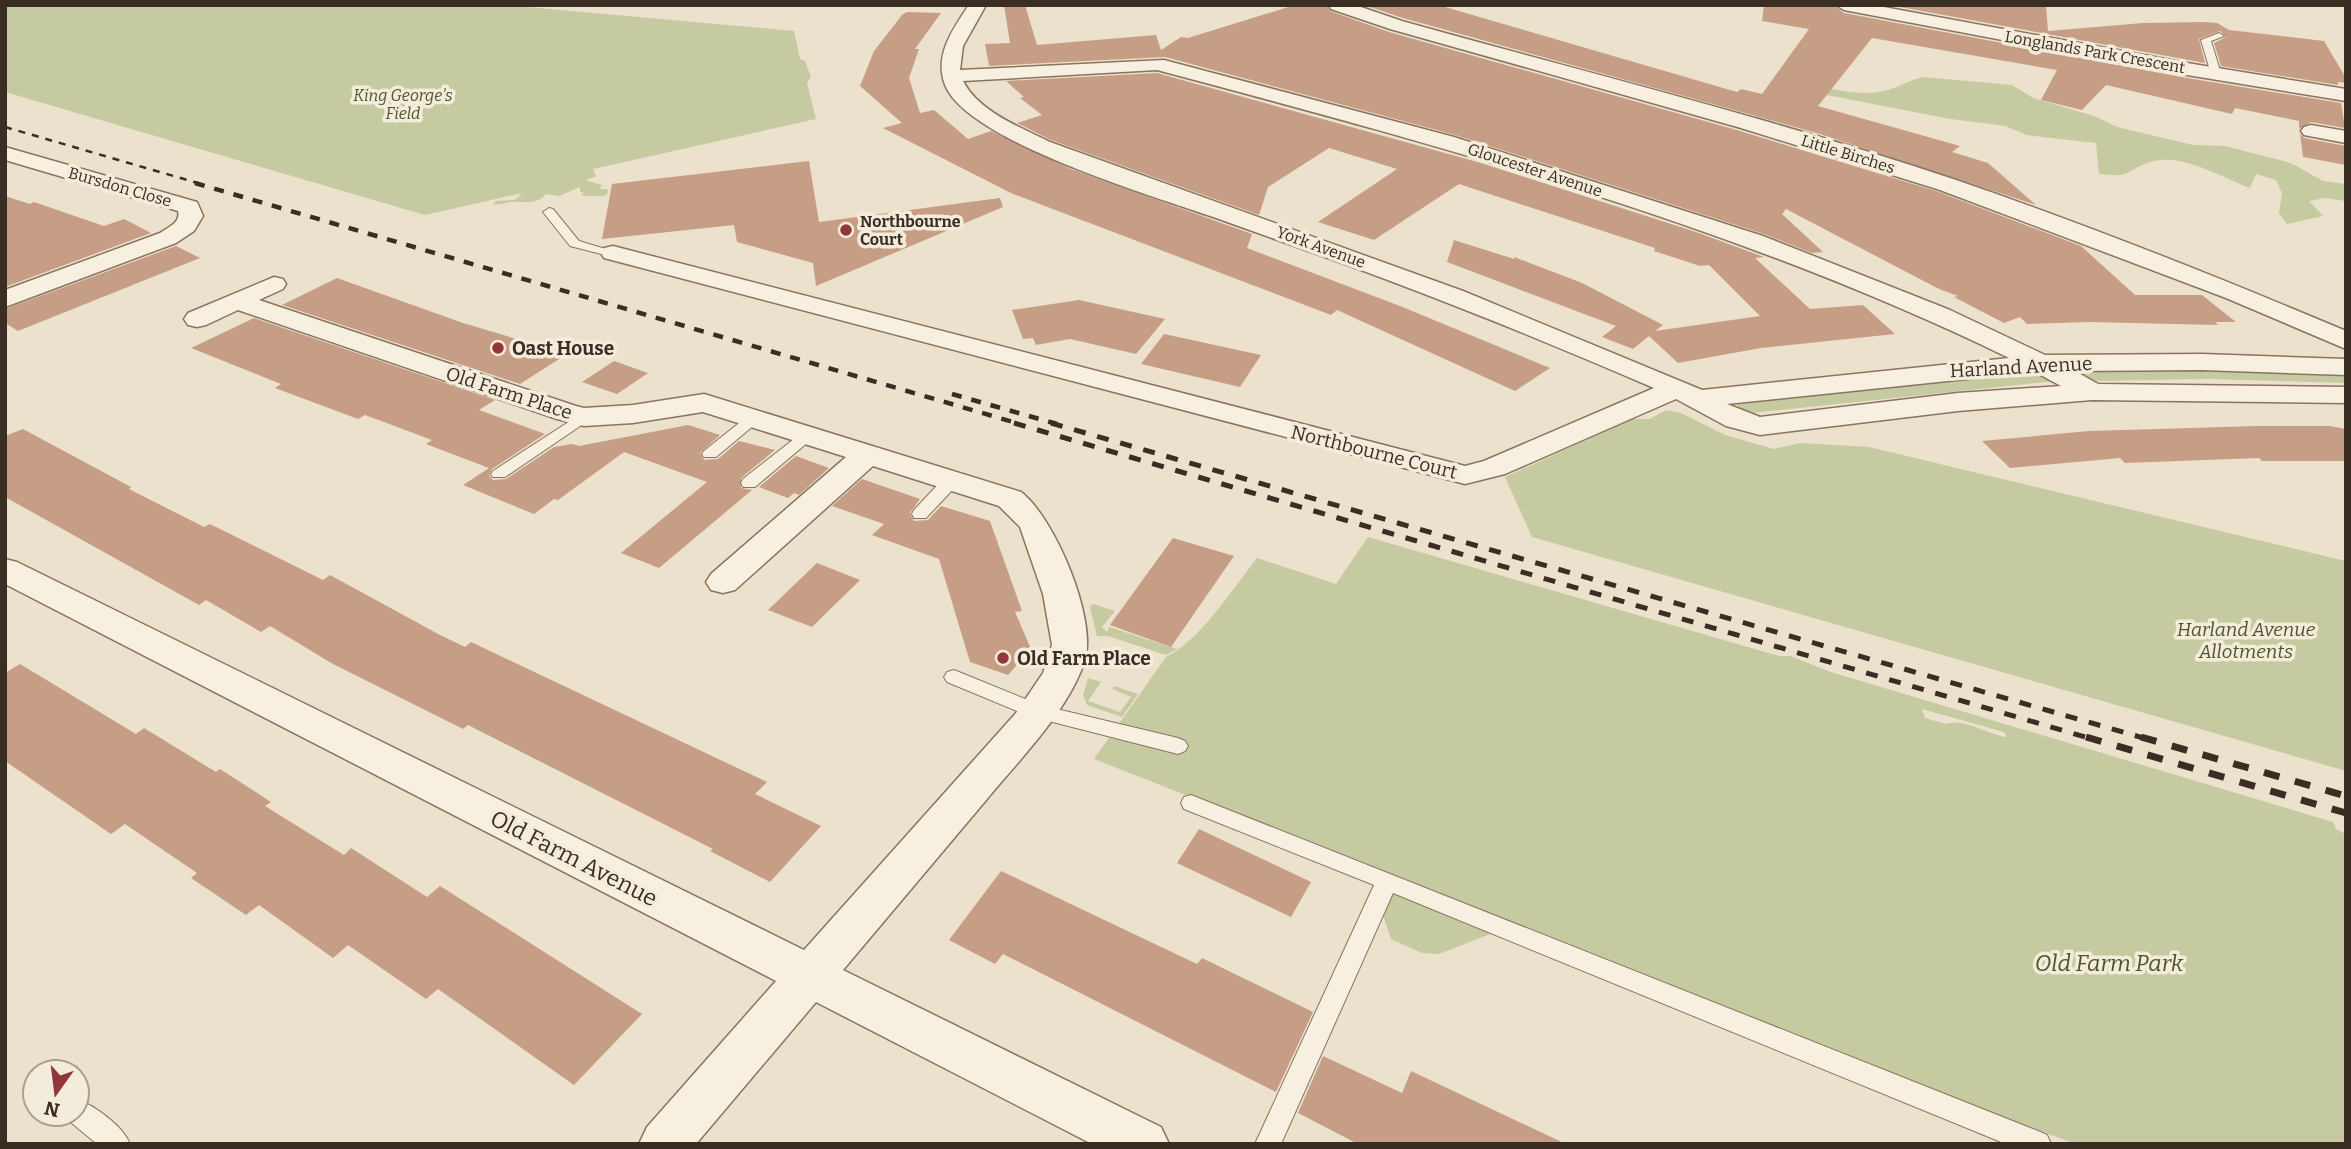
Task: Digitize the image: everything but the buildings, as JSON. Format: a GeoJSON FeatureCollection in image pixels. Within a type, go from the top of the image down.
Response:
{"type":"FeatureCollection","features":[{"type":"Feature","properties":{"kind":"street"},"geometry":{"type":"LineString","coordinates":[[950,76],[952,48],[978,5]]}},
{"type":"Feature","properties":{"kind":"street","name":"Little Birches"},"geometry":{"type":"LineString","coordinates":[[1337,5],[1396,25],[1748,124],[1948,185],[2223,289],[2346,341]]}},
{"type":"Feature","properties":{"kind":"street","name":"Longlands Park Crescent"},"geometry":{"type":"LineString","coordinates":[[1844,5],[2346,95]]}},
{"type":"Feature","properties":{"kind":"street","name":"Gloucester Avenue"},"geometry":{"type":"LineString","coordinates":[[950,76],[1152,64],[1178,68],[1447,141],[1755,241],[1941,315],[2040,363],[2092,392]]}},
{"type":"Feature","properties":{"kind":"street","name":"York Avenue"},"geometry":{"type":"LineString","coordinates":[[950,76],[959,92],[979,112],[1060,156],[1477,304],[1688,394],[1742,424],[1779,424]]}},
{"type":"Feature","properties":{"kind":"street"},"geometry":{"type":"LineString","coordinates":[[2311,131],[2346,137]]}},
{"type":"Feature","properties":{"kind":"street","name":"Bursdon Close"},"geometry":{"type":"LineString","coordinates":[[5,153],[189,207],[191,216],[186,226],[167,238],[5,299]]}},
{"type":"Feature","properties":{"kind":"street","name":"Northbourne Court"},"geometry":{"type":"LineString","coordinates":[[613,253],[1465,475],[1494,468],[1688,394]]}},
{"type":"Feature","properties":{"kind":"street"},"geometry":{"type":"LineString","coordinates":[[197,319],[274,284]]}},
{"type":"Feature","properties":{"kind":"street","name":"Old Farm Place"},"geometry":{"type":"LineString","coordinates":[[236,301],[554,409],[584,416],[633,414],[704,402],[1010,499],[1032,522],[1043,544],[1067,624],[1069,654],[1064,666],[1036,711],[810,978],[664,1144]]}},
{"type":"Feature","properties":{"kind":"street","name":"Harland Avenue"},"geometry":{"type":"LineString","coordinates":[[1688,394],[2040,363],[2202,362],[2346,367]]}},
{"type":"Feature","properties":{"kind":"street","name":"Harland Avenue"},"geometry":{"type":"LineString","coordinates":[[1779,424],[1958,402],[2092,392],[2346,395]]}},
{"type":"Feature","properties":{"kind":"street"},"geometry":{"type":"LineString","coordinates":[[723,582],[868,454]]}},
{"type":"Feature","properties":{"kind":"street","name":"Old Farm Avenue"},"geometry":{"type":"LineString","coordinates":[[5,570],[1144,1144]]}},
{"type":"Feature","properties":{"kind":"lane"},"geometry":{"type":"LineString","coordinates":[[2217,74],[2206,40],[2219,36]]}},
{"type":"Feature","properties":{"kind":"lane"},"geometry":{"type":"LineString","coordinates":[[549,212],[570,243],[613,253]]}},
{"type":"Feature","properties":{"kind":"lane"},"geometry":{"type":"LineString","coordinates":[[499,474],[584,416]]}},
{"type":"Feature","properties":{"kind":"lane"},"geometry":{"type":"LineString","coordinates":[[710,454],[754,418]]}},
{"type":"Feature","properties":{"kind":"lane"},"geometry":{"type":"LineString","coordinates":[[749,483],[808,435]]}},
{"type":"Feature","properties":{"kind":"lane"},"geometry":{"type":"LineString","coordinates":[[920,514],[951,481]]}},
{"type":"Feature","properties":{"kind":"lane"},"geometry":{"type":"LineString","coordinates":[[954,677],[1036,711],[1178,746]]}},
{"type":"Feature","properties":{"kind":"lane"},"geometry":{"type":"LineString","coordinates":[[1191,803],[2038,1144]]}},
{"type":"Feature","properties":{"kind":"lane"},"geometry":{"type":"LineString","coordinates":[[1268,1144],[1387,881]]}},
{"type":"Feature","properties":{"kind":"lane"},"geometry":{"type":"LineString","coordinates":[[91,1123],[117,1144]]}},
{"type":"Feature","properties":{"kind":"green space","name":"King George's Field"},"geometry":{"type":"Polygon","coordinates":[[[5,5],[522,5],[516,6],[794,31],[800,59],[805,61],[811,77],[807,83],[816,119],[593,169],[596,176],[585,180],[602,185],[600,189],[607,189],[609,192],[604,196],[581,195],[584,192],[580,192],[580,187],[559,196],[546,194],[532,202],[493,204],[496,201],[515,200],[522,193],[425,215],[5,92],[5,5]]]}},
{"type":"Feature","properties":{"kind":"green space"},"geometry":{"type":"Polygon","coordinates":[[[1923,77],[2012,85],[2033,98],[2094,116],[2117,127],[2193,145],[2225,146],[2291,163],[2323,181],[2346,184],[2346,201],[2325,198],[2309,201],[2323,216],[2287,224],[2279,213],[2282,193],[2276,180],[2256,174],[2250,188],[2201,167],[2175,160],[2162,160],[2141,165],[2123,174],[2099,174],[2096,143],[2026,135],[2006,126],[1950,119],[1796,89],[1802,82],[1846,92],[1881,92],[1923,77]]]}},
{"type":"Feature","properties":{"kind":"green space"},"geometry":{"type":"Polygon","coordinates":[[[2172,369],[2346,373],[2346,383],[2208,379],[2094,381],[2080,375],[2084,371],[2172,369]]]}},
{"type":"Feature","properties":{"kind":"green space"},"geometry":{"type":"Polygon","coordinates":[[[2038,372],[2055,381],[1752,413],[1737,408],[1738,404],[1747,401],[1976,376],[2038,372]]]}},
{"type":"Feature","properties":{"kind":"green space","name":"Harland Avenue Allotments"},"geometry":{"type":"Polygon","coordinates":[[[1666,410],[1681,413],[1725,435],[1774,449],[1800,443],[1869,447],[2346,561],[2346,771],[1532,537],[1505,477],[1633,419],[1650,419],[1666,410]]]}},
{"type":"Feature","properties":{"kind":"green space","name":"Old Farm Park"},"geometry":{"type":"Polygon","coordinates":[[[1368,537],[1779,656],[1790,656],[1831,672],[2333,822],[2336,829],[2346,834],[2346,1144],[2075,1144],[1521,931],[1490,934],[1439,954],[1422,953],[1391,939],[1383,915],[1392,896],[1407,882],[1094,759],[1166,657],[1203,627],[1257,558],[1336,584],[1368,537]],[[1922,709],[1925,718],[1946,724],[1960,723],[2007,737],[2004,732],[1922,709]]]}},
{"type":"Feature","properties":{"kind":"green space"},"geometry":{"type":"Polygon","coordinates":[[[1093,604],[1115,611],[1102,627],[1107,632],[1109,627],[1177,649],[1166,655],[1108,636],[1097,636],[1090,607],[1093,604]]]}},
{"type":"Feature","properties":{"kind":"green space"},"geometry":{"type":"Polygon","coordinates":[[[1088,678],[1101,682],[1088,701],[1120,712],[1131,697],[1112,689],[1114,686],[1138,694],[1122,717],[1087,705],[1083,695],[1088,678]]]}},
{"type":"Feature","properties":{"kind":"railway"},"geometry":{"type":"LineString","coordinates":[[5,127],[201,184]]}},
{"type":"Feature","properties":{"kind":"railway"},"geometry":{"type":"LineString","coordinates":[[195,183],[1020,424]]}},
{"type":"Feature","properties":{"kind":"railway"},"geometry":{"type":"LineString","coordinates":[[952,394],[1057,424]]}},
{"type":"Feature","properties":{"kind":"railway"},"geometry":{"type":"LineString","coordinates":[[1014,423],[2092,739]]}},
{"type":"Feature","properties":{"kind":"railway"},"geometry":{"type":"LineString","coordinates":[[1051,423],[2147,739]]}},
{"type":"Feature","properties":{"kind":"railway"},"geometry":{"type":"LineString","coordinates":[[2086,737],[2346,813]]}},
{"type":"Feature","properties":{"kind":"railway"},"geometry":{"type":"LineString","coordinates":[[2141,737],[2346,796]]}},
{"type":"Feature","properties":{"kind":"place","name":"Northbourne Court"},"geometry":{"type":"Point","coordinates":[846,230]}},
{"type":"Feature","properties":{"kind":"place","name":"Oast House"},"geometry":{"type":"Point","coordinates":[498,348]}},
{"type":"Feature","properties":{"kind":"place","name":"Old Farm Place"},"geometry":{"type":"Point","coordinates":[1003,658]}}]}
